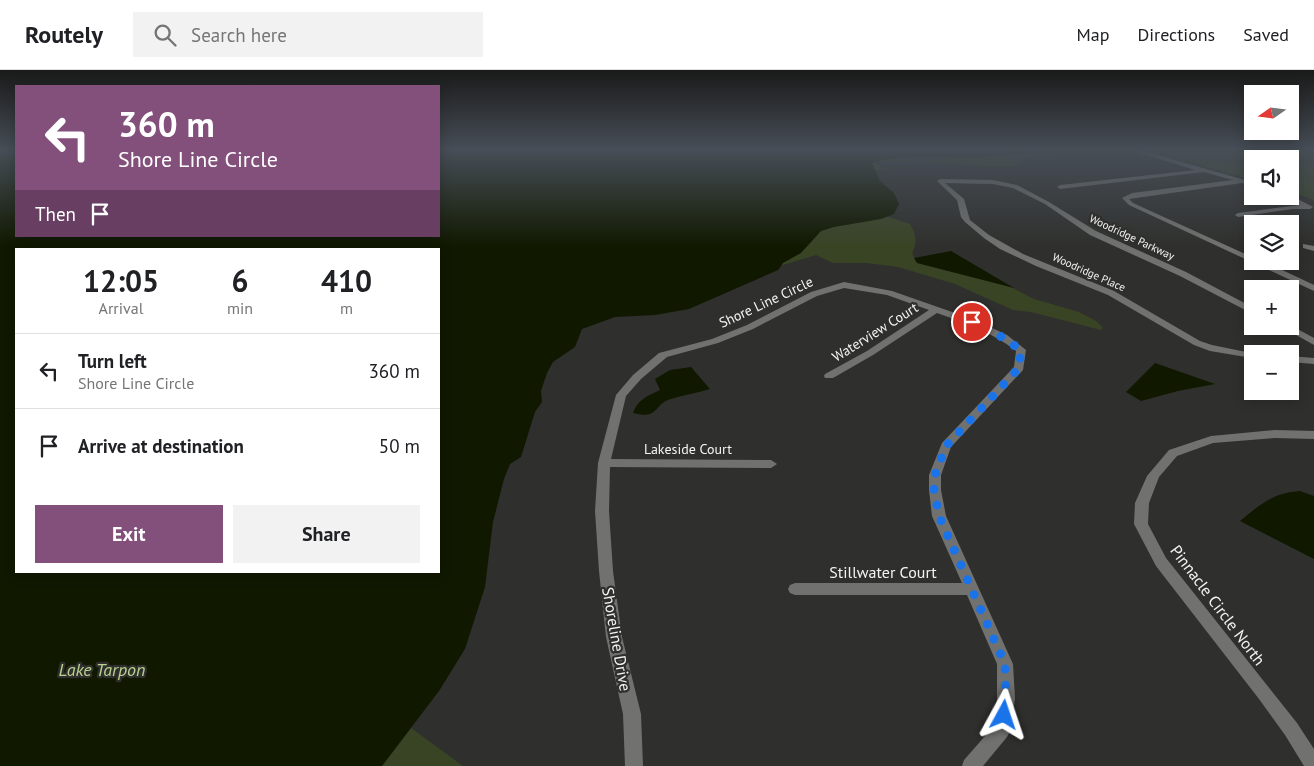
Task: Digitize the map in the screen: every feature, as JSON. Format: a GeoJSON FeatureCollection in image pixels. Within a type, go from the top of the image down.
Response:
{"type":"FeatureCollection","features":[{"type":"Feature","properties":{"kind":"street","name":"Woodridge Place"},"geometry":{"type":"LineString","coordinates":[[941,182],[960,199],[963,207],[962,213],[968,222],[1000,245],[1113,294],[1196,343],[1210,348],[1244,354]]}},
{"type":"Feature","properties":{"kind":"street","name":"Woodridge Parkway"},"geometry":{"type":"LineString","coordinates":[[1005,182],[1047,203],[1093,233],[1183,274],[1244,306]]}},
{"type":"Feature","properties":{"kind":"street"},"geometry":{"type":"LineString","coordinates":[[1060,187],[1099,182]]}},
{"type":"Feature","properties":{"kind":"street"},"geometry":{"type":"LineString","coordinates":[[1231,182],[1132,195],[1125,198],[1131,204],[1244,256]]}},
{"type":"Feature","properties":{"kind":"street"},"geometry":{"type":"LineString","coordinates":[[1299,202],[1312,208]]}},
{"type":"Feature","properties":{"kind":"street"},"geometry":{"type":"LineString","coordinates":[[1238,215],[1293,207],[1312,208]]}},
{"type":"Feature","properties":{"kind":"street"},"geometry":{"type":"LineString","coordinates":[[1275,270],[1314,288]]}},
{"type":"Feature","properties":{"kind":"street","name":"Shore Line Circle"},"geometry":{"type":"LineString","coordinates":[[602,511],[604,464],[621,395],[637,377],[663,355],[715,341],[750,327],[814,294],[844,285],[889,293],[985,327],[1021,350],[1019,368],[946,446],[935,475],[934,490],[939,516],[1005,664],[1006,699],[1001,731],[971,766]]}},
{"type":"Feature","properties":{"kind":"street","name":"Waterview Court"},"geometry":{"type":"LineString","coordinates":[[829,376],[870,353],[934,310]]}},
{"type":"Feature","properties":{"kind":"street"},"geometry":{"type":"LineString","coordinates":[[1299,334],[1314,342]]}},
{"type":"Feature","properties":{"kind":"street"},"geometry":{"type":"LineString","coordinates":[[1299,360],[1314,361]]}},
{"type":"Feature","properties":{"kind":"street","name":"Pinnacle Circle North"},"geometry":{"type":"LineString","coordinates":[[1314,435],[1275,434],[1211,440],[1173,453],[1153,476],[1142,503],[1141,524],[1161,562],[1265,694],[1314,766]]}},
{"type":"Feature","properties":{"kind":"street","name":"Lakeside Court"},"geometry":{"type":"LineString","coordinates":[[604,464],[772,464]]}},
{"type":"Feature","properties":{"kind":"street","name":"Shoreline Drive"},"geometry":{"type":"LineString","coordinates":[[602,511],[606,571],[614,638],[632,714],[634,766]]}},
{"type":"Feature","properties":{"kind":"street","name":"Stillwater Court"},"geometry":{"type":"LineString","coordinates":[[795,589],[971,589]]}},
{"type":"Feature","properties":{"kind":"shaded area"},"geometry":{"type":"Polygon","coordinates":[[[1299,182],[1314,182],[1314,200],[1299,194],[1299,182]]]}},
{"type":"Feature","properties":{"kind":"shaded area"},"geometry":{"type":"Polygon","coordinates":[[[886,216],[910,224],[916,238],[912,253],[917,263],[1009,286],[1034,299],[1079,312],[1096,321],[1103,328],[1101,330],[1031,312],[1013,310],[955,284],[898,267],[867,263],[833,263],[816,255],[783,265],[775,263],[799,231],[886,216]]]}},
{"type":"Feature","properties":{"kind":"shaded area"},"geometry":{"type":"Polygon","coordinates":[[[411,728],[463,766],[382,766],[411,728]]]}},
{"type":"Feature","properties":{"kind":"water","name":"Lake Tarpon"},"geometry":{"type":"Polygon","coordinates":[[[0,182],[15,182],[15,237],[440,237],[440,182],[882,182],[894,193],[899,204],[894,214],[881,219],[821,231],[801,253],[783,263],[778,270],[689,309],[655,315],[615,317],[582,329],[575,347],[553,362],[547,373],[541,391],[542,402],[535,412],[521,457],[510,464],[504,479],[493,522],[485,587],[465,649],[439,691],[382,766],[0,766],[0,182]]]}},
{"type":"Feature","properties":{"kind":"water"},"geometry":{"type":"Polygon","coordinates":[[[951,251],[1014,288],[917,263],[914,258],[951,251]]]}},
{"type":"Feature","properties":{"kind":"water"},"geometry":{"type":"Polygon","coordinates":[[[1155,363],[1215,384],[1141,401],[1126,392],[1155,363]]]}},
{"type":"Feature","properties":{"kind":"water"},"geometry":{"type":"Polygon","coordinates":[[[691,367],[710,389],[665,401],[652,413],[642,415],[633,413],[640,401],[660,390],[655,379],[670,370],[691,367]]]}},
{"type":"Feature","properties":{"kind":"water"},"geometry":{"type":"Polygon","coordinates":[[[1300,491],[1314,496],[1314,559],[1240,521],[1267,500],[1282,494],[1300,491]]]}},
{"type":"Feature","properties":{"kind":"route"},"geometry":{"type":"LineString","coordinates":[[972,322],[1004,337],[1021,350],[1019,368],[946,446],[935,475],[934,490],[939,516],[1005,664],[1006,699],[1004,715]]}}]}
